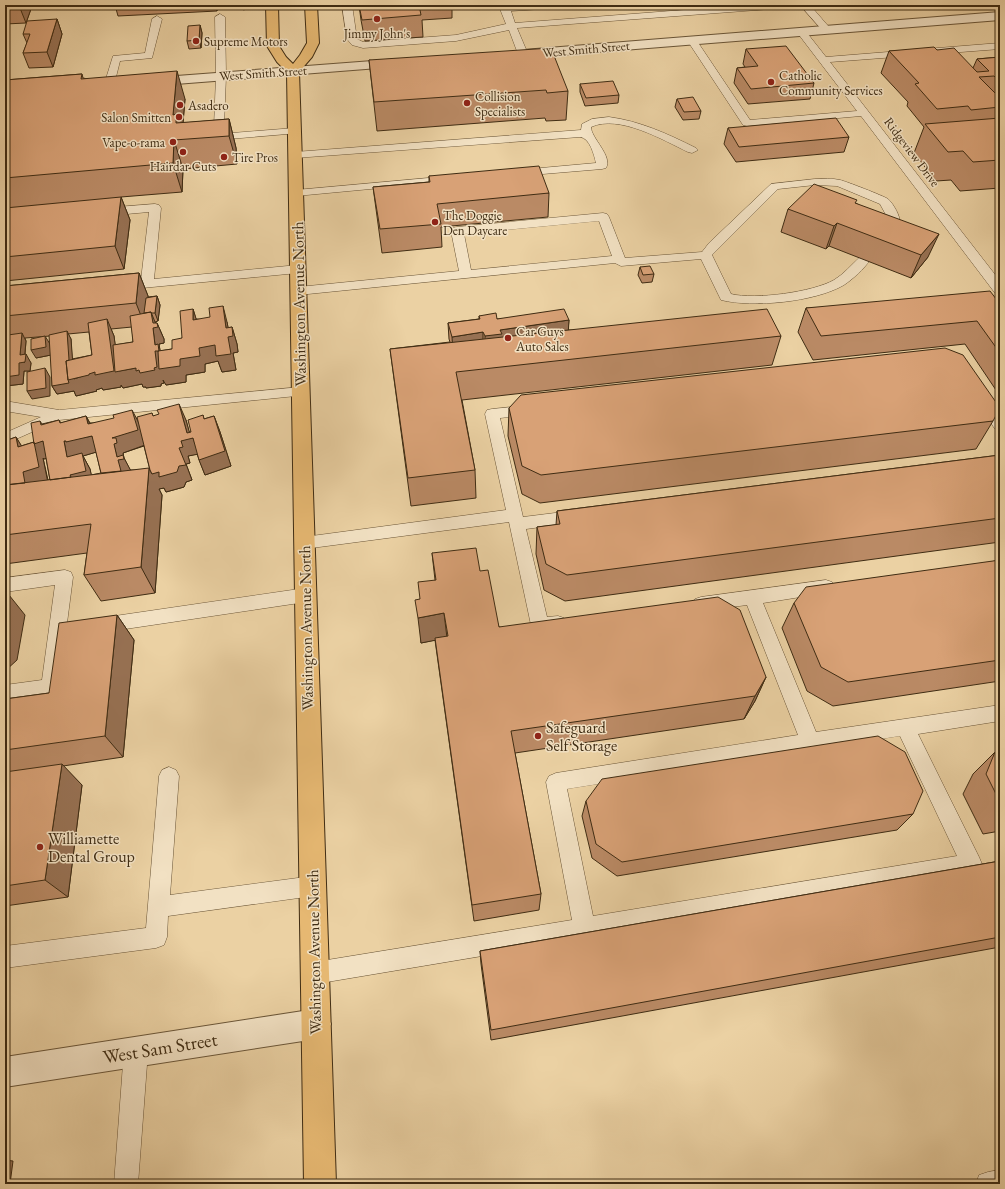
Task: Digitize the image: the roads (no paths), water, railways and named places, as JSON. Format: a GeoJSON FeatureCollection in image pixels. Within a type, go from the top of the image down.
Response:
{"type":"FeatureCollection","features":[{"type":"Feature","properties":{"kind":"main road"},"geometry":{"type":"LineString","coordinates":[[272,5],[273,46],[281,58],[293,71],[306,57],[312,43],[311,5]]}},
{"type":"Feature","properties":{"kind":"main road","name":"Washington Avenue North"},"geometry":{"type":"LineString","coordinates":[[293,71],[320,1184]]}},
{"type":"Feature","properties":{"kind":"street","name":"West Smith Street"},"geometry":{"type":"LineString","coordinates":[[508,55],[1000,16]]}},
{"type":"Feature","properties":{"kind":"street","name":"West Smith Street"},"geometry":{"type":"LineString","coordinates":[[139,83],[412,62]]}},
{"type":"Feature","properties":{"kind":"street"},"geometry":{"type":"LineString","coordinates":[[94,86],[124,84]]}},
{"type":"Feature","properties":{"kind":"street","name":"West Sam Street"},"geometry":{"type":"LineString","coordinates":[[5,1072],[316,1024]]}},
{"type":"Feature","properties":{"kind":"lane"},"geometry":{"type":"LineString","coordinates":[[347,5],[352,39],[355,43],[363,45],[456,38],[512,26],[784,5]]}},
{"type":"Feature","properties":{"kind":"lane"},"geometry":{"type":"LineString","coordinates":[[524,54],[504,7],[557,5]]}},
{"type":"Feature","properties":{"kind":"lane"},"geometry":{"type":"LineString","coordinates":[[805,5],[826,29]]}},
{"type":"Feature","properties":{"kind":"lane"},"geometry":{"type":"LineString","coordinates":[[220,17],[220,127],[229,136],[295,131]]}},
{"type":"Feature","properties":{"kind":"lane"},"geometry":{"type":"LineString","coordinates":[[109,85],[116,58],[149,56],[157,19]]}},
{"type":"Feature","properties":{"kind":"lane","name":"Ridgeview Drive"},"geometry":{"type":"LineString","coordinates":[[802,31],[1000,290]]}},
{"type":"Feature","properties":{"kind":"lane"},"geometry":{"type":"LineString","coordinates":[[692,40],[747,123],[865,113]]}},
{"type":"Feature","properties":{"kind":"lane"},"geometry":{"type":"LineString","coordinates":[[824,60],[1000,46]]}},
{"type":"Feature","properties":{"kind":"lane"},"geometry":{"type":"LineString","coordinates":[[586,134],[586,126],[588,124],[601,121],[618,120],[637,125],[692,150]]}},
{"type":"Feature","properties":{"kind":"lane"},"geometry":{"type":"LineString","coordinates":[[295,156],[566,134],[586,134],[591,138],[602,160],[602,166],[508,174]]}},
{"type":"Feature","properties":{"kind":"lane"},"geometry":{"type":"LineString","coordinates":[[296,193],[461,178]]}},
{"type":"Feature","properties":{"kind":"lane"},"geometry":{"type":"LineString","coordinates":[[466,274],[457,231],[603,217],[621,262],[706,255],[713,246],[775,186],[829,181],[839,183],[884,202],[893,216],[894,224],[890,233],[883,240]]}},
{"type":"Feature","properties":{"kind":"lane"},"geometry":{"type":"LineString","coordinates":[[92,213],[155,208],[147,283]]}},
{"type":"Feature","properties":{"kind":"lane"},"geometry":{"type":"LineString","coordinates":[[706,255],[708,262],[726,297],[738,301],[794,296],[824,289],[838,283],[864,260]]}},
{"type":"Feature","properties":{"kind":"lane"},"geometry":{"type":"LineString","coordinates":[[108,287],[147,283],[298,280],[466,274],[619,259]]}},
{"type":"Feature","properties":{"kind":"lane"},"geometry":{"type":"LineString","coordinates":[[974,388],[1000,425]]}},
{"type":"Feature","properties":{"kind":"lane"},"geometry":{"type":"LineString","coordinates":[[5,406],[59,415],[301,392]]}},
{"type":"Feature","properties":{"kind":"lane"},"geometry":{"type":"LineString","coordinates":[[547,408],[492,414],[540,626],[571,621]]}},
{"type":"Feature","properties":{"kind":"lane"},"geometry":{"type":"LineString","coordinates":[[5,439],[59,415]]}},
{"type":"Feature","properties":{"kind":"lane"},"geometry":{"type":"LineString","coordinates":[[304,543],[516,520],[596,514]]}},
{"type":"Feature","properties":{"kind":"lane"},"geometry":{"type":"LineString","coordinates":[[5,585],[65,577],[50,687],[5,693]]}},
{"type":"Feature","properties":{"kind":"lane"},"geometry":{"type":"LineString","coordinates":[[689,605],[837,585]]}},
{"type":"Feature","properties":{"kind":"lane"},"geometry":{"type":"LineString","coordinates":[[58,632],[306,595]]}},
{"type":"Feature","properties":{"kind":"lane"},"geometry":{"type":"LineString","coordinates":[[752,597],[810,742]]}},
{"type":"Feature","properties":{"kind":"lane"},"geometry":{"type":"LineString","coordinates":[[585,929],[556,782],[1000,713]]}},
{"type":"Feature","properties":{"kind":"lane"},"geometry":{"type":"LineString","coordinates":[[315,973],[972,864],[905,727]]}},
{"type":"Feature","properties":{"kind":"lane"},"geometry":{"type":"LineString","coordinates":[[5,958],[156,937],[169,776]]}},
{"type":"Feature","properties":{"kind":"lane"},"geometry":{"type":"LineString","coordinates":[[158,907],[313,886]]}},
{"type":"Feature","properties":{"kind":"lane"},"geometry":{"type":"LineString","coordinates":[[126,1184],[136,1051]]}},
{"type":"Feature","properties":{"kind":"lane"},"geometry":{"type":"LineString","coordinates":[[988,1184],[1000,1182]]}},
{"type":"Feature","properties":{"kind":"place","name":"Jimmy John's"},"geometry":{"type":"Point","coordinates":[377,19]}},
{"type":"Feature","properties":{"kind":"place","name":"Supreme Motors"},"geometry":{"type":"Point","coordinates":[196,41]}},
{"type":"Feature","properties":{"kind":"place","name":"Catholic Community Services"},"geometry":{"type":"Point","coordinates":[771,82]}},
{"type":"Feature","properties":{"kind":"place","name":"Collision Specialists"},"geometry":{"type":"Point","coordinates":[467,103]}},
{"type":"Feature","properties":{"kind":"place","name":"Asadero"},"geometry":{"type":"Point","coordinates":[180,105]}},
{"type":"Feature","properties":{"kind":"place","name":"Salon Smitten"},"geometry":{"type":"Point","coordinates":[179,117]}},
{"type":"Feature","properties":{"kind":"place","name":"Vape-o-rama"},"geometry":{"type":"Point","coordinates":[173,142]}},
{"type":"Feature","properties":{"kind":"place","name":"Hairdar Cuts"},"geometry":{"type":"Point","coordinates":[183,152]}},
{"type":"Feature","properties":{"kind":"place","name":"Tire Pros"},"geometry":{"type":"Point","coordinates":[224,157]}},
{"type":"Feature","properties":{"kind":"place","name":"The Doggie Den Daycare"},"geometry":{"type":"Point","coordinates":[435,222]}},
{"type":"Feature","properties":{"kind":"place","name":"Car Guys Auto Sales"},"geometry":{"type":"Point","coordinates":[508,338]}},
{"type":"Feature","properties":{"kind":"place","name":"Safeguard Self Storage"},"geometry":{"type":"Point","coordinates":[538,736]}},
{"type":"Feature","properties":{"kind":"place","name":"Williamette Dental Group"},"geometry":{"type":"Point","coordinates":[40,847]}}]}
